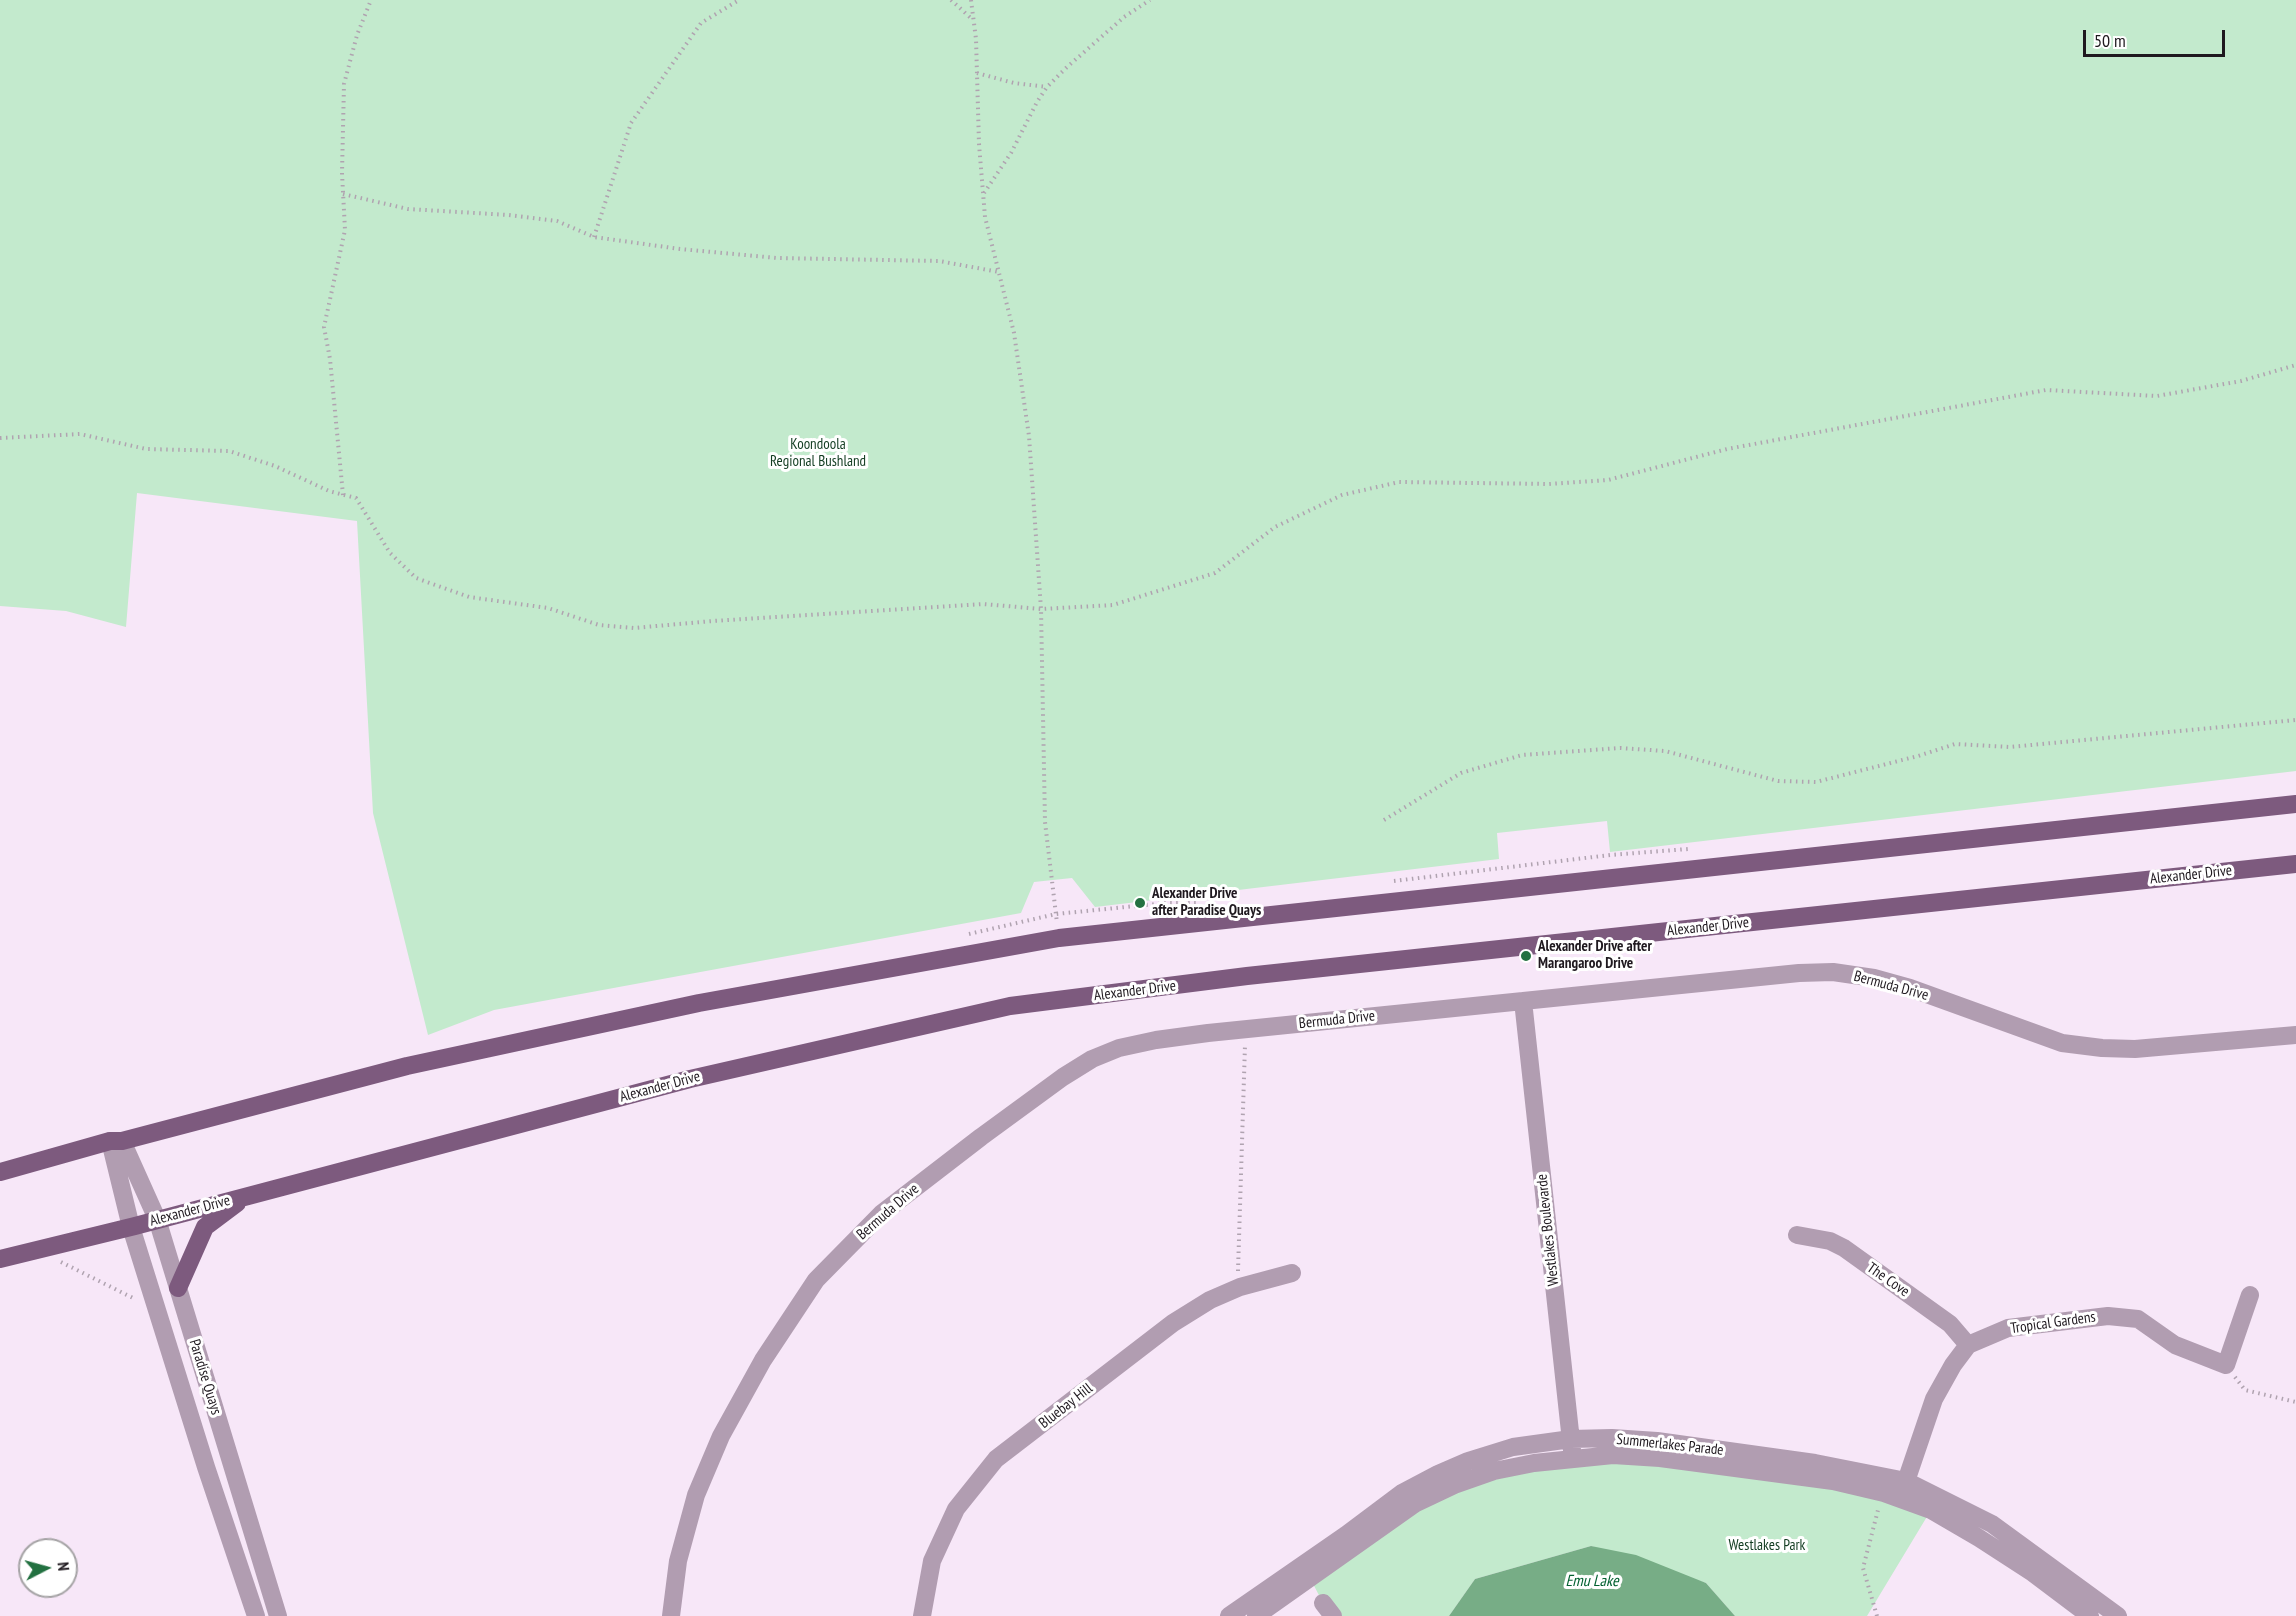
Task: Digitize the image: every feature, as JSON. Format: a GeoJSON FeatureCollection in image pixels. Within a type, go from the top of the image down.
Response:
{"type":"FeatureCollection","features":[{"type":"Feature","properties":{"kind":"main road"},"geometry":{"type":"LineString","coordinates":[[0,1172],[419,1063],[699,1003],[1059,938],[2296,804]]}},
{"type":"Feature","properties":{"kind":"main road","name":"Alexander Drive"},"geometry":{"type":"LineString","coordinates":[[0,1259],[131,1227],[690,1079],[1010,1006],[1247,976],[2296,864]]}},
{"type":"Feature","properties":{"kind":"main road"},"geometry":{"type":"LineString","coordinates":[[178,1288],[205,1227],[246,1196]]}},
{"type":"Feature","properties":{"kind":"street","name":"Bermuda Drive"},"geometry":{"type":"LineString","coordinates":[[671,1616],[678,1561],[696,1495],[721,1436],[764,1360],[816,1280],[881,1214],[981,1137],[1063,1077],[1092,1059],[1119,1048],[1156,1040],[1246,1029],[1799,973],[1833,972],[1874,978],[1901,986],[2062,1043],[2135,1049],[2296,1035]]}},
{"type":"Feature","properties":{"kind":"street","name":"Westlakes Boulevarde"},"geometry":{"type":"LineString","coordinates":[[1523,1001],[1572,1459]]}},
{"type":"Feature","properties":{"kind":"street","name":"Paradise Quays"},"geometry":{"type":"LineString","coordinates":[[116,1141],[157,1219],[278,1616]]}},
{"type":"Feature","properties":{"kind":"street","name":"Paradise Quays"},"geometry":{"type":"LineString","coordinates":[[116,1141],[131,1227],[206,1467],[256,1616]]}},
{"type":"Feature","properties":{"kind":"street","name":"The Cove"},"geometry":{"type":"LineString","coordinates":[[1797,1235],[1830,1241],[1844,1248],[1950,1324],[1968,1345]]}},
{"type":"Feature","properties":{"kind":"street","name":"Bluebay Hill"},"geometry":{"type":"LineString","coordinates":[[922,1616],[932,1561],[956,1509],[996,1460],[1173,1323],[1210,1300],[1240,1287],[1292,1273]]}},
{"type":"Feature","properties":{"kind":"street"},"geometry":{"type":"LineString","coordinates":[[2226,1365],[2250,1295]]}},
{"type":"Feature","properties":{"kind":"street","name":"Tropical Gardens"},"geometry":{"type":"LineString","coordinates":[[1968,1345],[2008,1328],[2108,1316],[2138,1319],[2175,1346],[2226,1365]]}},
{"type":"Feature","properties":{"kind":"street"},"geometry":{"type":"LineString","coordinates":[[1900,1500],[1934,1399],[1953,1365],[1968,1345]]}},
{"type":"Feature","properties":{"kind":"street","name":"Summerlakes Parade"},"geometry":{"type":"LineString","coordinates":[[1229,1616],[1402,1493],[1438,1474],[1504,1449],[1571,1439],[1612,1438],[1657,1441],[1815,1463],[1906,1481],[1992,1524],[2118,1616]]}},
{"type":"Feature","properties":{"kind":"street","name":"Summerlakes Parade"},"geometry":{"type":"LineString","coordinates":[[1256,1616],[1416,1503],[1454,1485],[1494,1471],[1613,1455],[1660,1458],[1833,1481],[1884,1493],[1930,1510],[1979,1538],[2033,1573],[2090,1616]]}},
{"type":"Feature","properties":{"kind":"path"},"geometry":{"type":"LineString","coordinates":[[343,495],[331,370],[324,327],[345,230],[344,84],[357,35],[371,0]]}},
{"type":"Feature","properties":{"kind":"path"},"geometry":{"type":"LineString","coordinates":[[594,237],[631,123],[701,23],[738,0]]}},
{"type":"Feature","properties":{"kind":"path"},"geometry":{"type":"LineString","coordinates":[[951,0],[974,20]]}},
{"type":"Feature","properties":{"kind":"path"},"geometry":{"type":"LineString","coordinates":[[971,0],[977,73],[979,144],[986,217],[1014,333],[1029,436],[1041,609],[1045,822],[1059,938]]}},
{"type":"Feature","properties":{"kind":"path"},"geometry":{"type":"LineString","coordinates":[[983,194],[1011,153],[1047,87],[1124,17],[1150,0]]}},
{"type":"Feature","properties":{"kind":"path"},"geometry":{"type":"LineString","coordinates":[[977,73],[1014,83],[1047,87]]}},
{"type":"Feature","properties":{"kind":"path"},"geometry":{"type":"LineString","coordinates":[[344,194],[408,209],[509,215],[556,221],[594,237],[680,249],[777,258],[939,261],[999,272]]}},
{"type":"Feature","properties":{"kind":"path"},"geometry":{"type":"LineString","coordinates":[[0,438],[80,434],[146,449],[229,451],[275,466],[329,491],[356,498],[390,553],[416,578],[469,597],[548,608],[599,625],[634,628],[724,620],[983,604],[1041,609],[1113,606],[1215,573],[1275,527],[1342,495],[1399,482],[1549,484],[1608,480],[1727,448],[2046,390],[2157,396],[2241,381],[2296,365]]}},
{"type":"Feature","properties":{"kind":"path"},"geometry":{"type":"LineString","coordinates":[[1384,820],[1461,773],[1522,755],[1620,748],[1665,752],[1778,781],[1816,782],[1918,756],[1955,744],[2010,747],[2296,720]]}},
{"type":"Feature","properties":{"kind":"path"},"geometry":{"type":"LineString","coordinates":[[1240,1287],[1238,1274],[1246,1029]]}},
{"type":"Feature","properties":{"kind":"path"},"geometry":{"type":"LineString","coordinates":[[58,1260],[137,1299]]}},
{"type":"Feature","properties":{"kind":"path"},"geometry":{"type":"LineString","coordinates":[[2226,1365],[2245,1390],[2296,1402]]}},
{"type":"Feature","properties":{"kind":"path"},"geometry":{"type":"LineString","coordinates":[[1870,1507],[1878,1510]]}},
{"type":"Feature","properties":{"kind":"path"},"geometry":{"type":"LineString","coordinates":[[1874,1608],[1877,1616]]}},
{"type":"Feature","properties":{"kind":"green space","name":"Koondoola Regional Bushland"},"geometry":{"type":"Polygon","coordinates":[[[0,0],[2296,0],[2296,771],[1610,852],[1607,821],[1497,833],[1499,859],[1095,907],[1072,878],[1034,882],[1021,913],[494,1010],[428,1035],[373,813],[357,521],[137,493],[126,627],[66,611],[0,606],[0,0]]]}},
{"type":"Feature","properties":{"kind":"green space","name":"Westlakes Park"},"geometry":{"type":"Polygon","coordinates":[[[1572,1459],[1729,1468],[1931,1510],[1867,1616],[1735,1616],[1706,1583],[1591,1546],[1475,1579],[1449,1616],[1333,1616],[1323,1603],[1310,1578],[1416,1503],[1534,1463],[1572,1459]]]}},
{"type":"Feature","properties":{"kind":"water","name":"Emu Lake"},"geometry":{"type":"Polygon","coordinates":[[[1591,1546],[1636,1555],[1706,1583],[1735,1616],[1449,1616],[1475,1579],[1591,1546]]]}},
{"type":"Feature","properties":{"kind":"place","name":"Alexander Drive after Paradise Quays"},"geometry":{"type":"Point","coordinates":[1140,903]}},
{"type":"Feature","properties":{"kind":"place","name":"Alexander Drive after Marangaroo Drive"},"geometry":{"type":"Point","coordinates":[1526,956]}}]}
